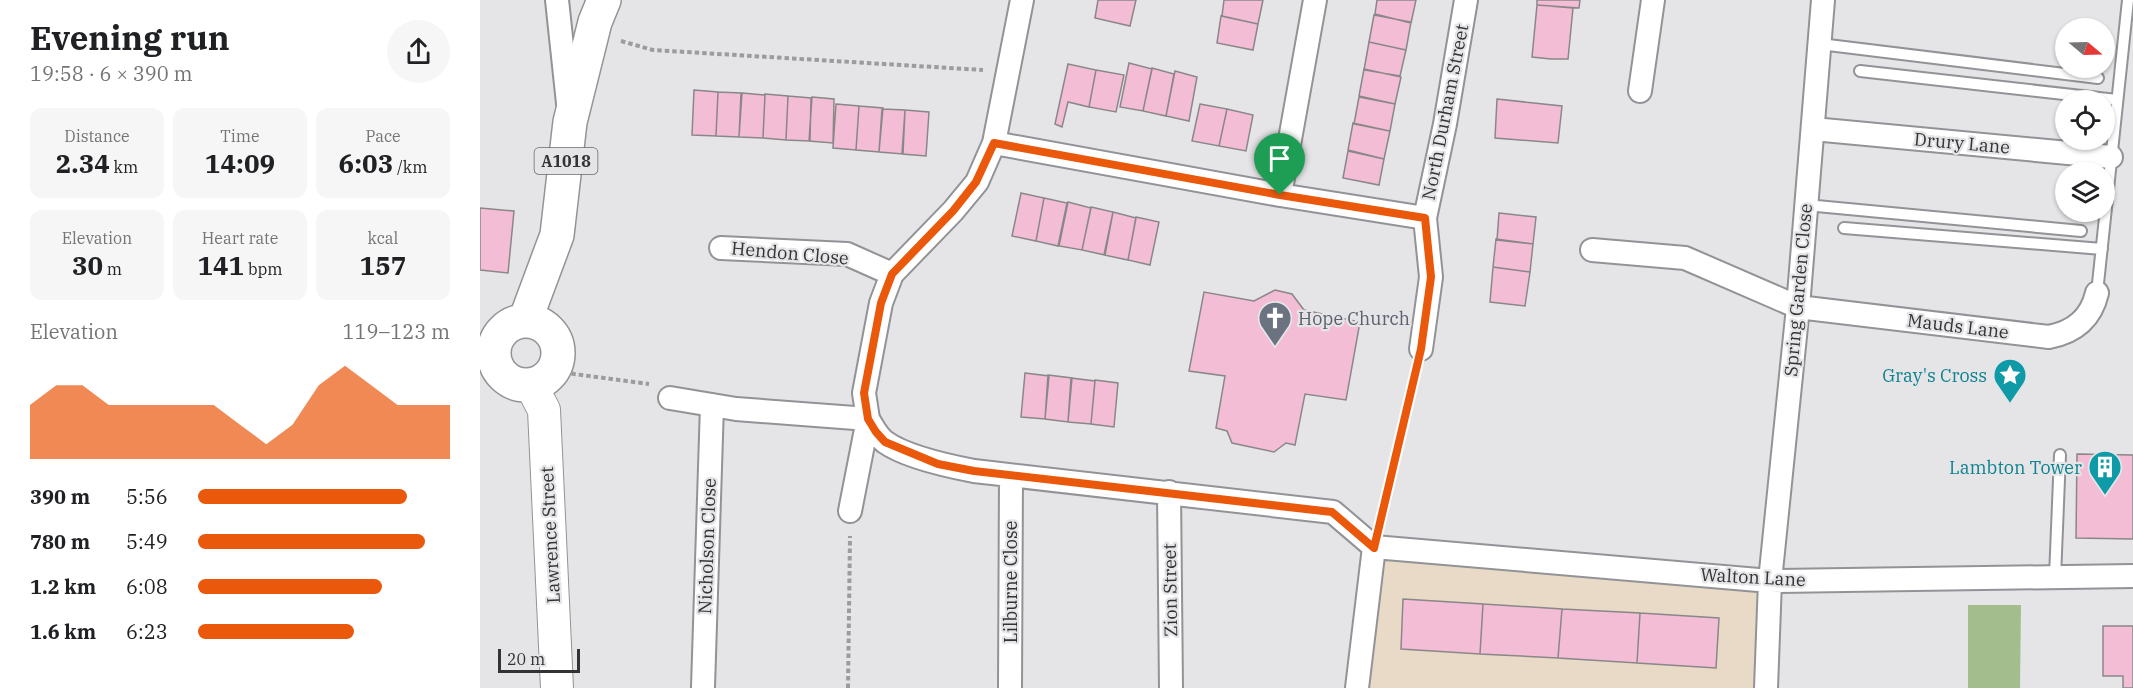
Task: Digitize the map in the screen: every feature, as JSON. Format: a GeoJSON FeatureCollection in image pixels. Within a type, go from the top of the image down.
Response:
{"type":"FeatureCollection","features":[{"type":"Feature","properties":{"kind":"main road","name":"A1018"},"geometry":{"type":"LineString","coordinates":[[525,321],[558,235],[570,122],[592,33],[604,0]]}},
{"type":"Feature","properties":{"kind":"main road"},"geometry":{"type":"LineString","coordinates":[[536,322],[554,336],[558,346],[558,357],[543,376],[511,382],[487,361],[498,337],[514,323],[536,322]]}},
{"type":"Feature","properties":{"kind":"street"},"geometry":{"type":"LineString","coordinates":[[557,0],[570,122]]}},
{"type":"Feature","properties":{"kind":"street"},"geometry":{"type":"LineString","coordinates":[[850,511],[868,419],[864,393],[881,303],[892,274],[953,211],[976,182],[994,143],[1022,0]]}},
{"type":"Feature","properties":{"kind":"street"},"geometry":{"type":"LineString","coordinates":[[1280,195],[1315,0]]}},
{"type":"Feature","properties":{"kind":"street","name":"North Durham Street"},"geometry":{"type":"LineString","coordinates":[[994,143],[1280,195],[1425,218],[1445,124],[1466,0]]}},
{"type":"Feature","properties":{"kind":"street"},"geometry":{"type":"LineString","coordinates":[[1640,92],[1653,0]]}},
{"type":"Feature","properties":{"kind":"street","name":"Spring Garden Close"},"geometry":{"type":"LineString","coordinates":[[1766,688],[1770,581],[1798,307],[1823,0]]}},
{"type":"Feature","properties":{"kind":"street","name":"Drury Lane"},"geometry":{"type":"LineString","coordinates":[[1813,129],[2111,157]]}},
{"type":"Feature","properties":{"kind":"street"},"geometry":{"type":"LineString","coordinates":[[1421,349],[1431,277],[1425,218]]}},
{"type":"Feature","properties":{"kind":"street","name":"Hendon Close"},"geometry":{"type":"LineString","coordinates":[[721,248],[847,254],[892,274]]}},
{"type":"Feature","properties":{"kind":"street","name":"Mauds Lane"},"geometry":{"type":"LineString","coordinates":[[1592,250],[1685,258],[1798,307],[2049,337],[2072,330],[2081,324],[2089,315],[2097,292]]}},
{"type":"Feature","properties":{"kind":"street","name":"Lawrence Street"},"geometry":{"type":"LineString","coordinates":[[543,376],[557,688]]}},
{"type":"Feature","properties":{"kind":"street"},"geometry":{"type":"LineString","coordinates":[[670,398],[736,409],[868,419]]}},
{"type":"Feature","properties":{"kind":"street","name":"Nicholson Close"},"geometry":{"type":"LineString","coordinates":[[703,687],[712,405]]}},
{"type":"Feature","properties":{"kind":"street"},"geometry":{"type":"LineString","coordinates":[[868,419],[885,442],[929,461],[974,471],[1332,512],[1374,548],[1357,688]]}},
{"type":"Feature","properties":{"kind":"street","name":"Lilburne Close"},"geometry":{"type":"LineString","coordinates":[[1010,688],[1011,476]]}},
{"type":"Feature","properties":{"kind":"street","name":"Zion Street"},"geometry":{"type":"LineString","coordinates":[[1169,492],[1171,688]]}},
{"type":"Feature","properties":{"kind":"street","name":"Walton Lane"},"geometry":{"type":"LineString","coordinates":[[1374,548],[1770,581],[2133,576]]}},
{"type":"Feature","properties":{"kind":"lane"},"geometry":{"type":"LineString","coordinates":[[2097,292],[2128,0]]}},
{"type":"Feature","properties":{"kind":"lane"},"geometry":{"type":"LineString","coordinates":[[1820,44],[2055,73]]}},
{"type":"Feature","properties":{"kind":"lane"},"geometry":{"type":"LineString","coordinates":[[1860,71],[2117,100]]}},
{"type":"Feature","properties":{"kind":"lane"},"geometry":{"type":"LineString","coordinates":[[1806,205],[2081,231]]}},
{"type":"Feature","properties":{"kind":"lane"},"geometry":{"type":"LineString","coordinates":[[1844,228],[2102,249]]}},
{"type":"Feature","properties":{"kind":"lane"},"geometry":{"type":"LineString","coordinates":[[2055,577],[2060,455]]}},
{"type":"Feature","properties":{"kind":"path"},"geometry":{"type":"LineString","coordinates":[[592,33],[653,50],[1008,71]]}},
{"type":"Feature","properties":{"kind":"path"},"geometry":{"type":"LineString","coordinates":[[1374,548],[1421,349]]}},
{"type":"Feature","properties":{"kind":"path"},"geometry":{"type":"LineString","coordinates":[[543,376],[574,374],[647,383],[670,398]]}},
{"type":"Feature","properties":{"kind":"path"},"geometry":{"type":"LineString","coordinates":[[848,688],[850,511]]}},
{"type":"Feature","properties":{"kind":"shaded area"},"geometry":{"type":"Polygon","coordinates":[[[1374,547],[1770,581],[1766,688],[1357,688],[1374,547]]]}},
{"type":"Feature","properties":{"kind":"green space"},"geometry":{"type":"Polygon","coordinates":[[[1968,605],[2021,605],[2020,688],[1968,688],[1968,605]]]}},
{"type":"Feature","properties":{"kind":"building"},"geometry":{"type":"Polygon","coordinates":[[[1098,0],[1136,0],[1130,26],[1095,18],[1098,0]]]}},
{"type":"Feature","properties":{"kind":"building"},"geometry":{"type":"Polygon","coordinates":[[[1224,0],[1263,0],[1258,24],[1222,16],[1224,0]]]}},
{"type":"Feature","properties":{"kind":"building"},"geometry":{"type":"Polygon","coordinates":[[[1377,0],[1416,0],[1411,23],[1375,14],[1377,0]]]}},
{"type":"Feature","properties":{"kind":"building"},"geometry":{"type":"Polygon","coordinates":[[[1537,0],[1580,0],[1579,8],[1537,5],[1537,0]]]}},
{"type":"Feature","properties":{"kind":"building"},"geometry":{"type":"Polygon","coordinates":[[[1537,5],[1573,8],[1568,59],[1532,57],[1537,5]]]}},
{"type":"Feature","properties":{"kind":"building"},"geometry":{"type":"Polygon","coordinates":[[[1374,15],[1411,22],[1406,50],[1369,42],[1374,15]]]}},
{"type":"Feature","properties":{"kind":"building"},"geometry":{"type":"Polygon","coordinates":[[[1221,16],[1258,24],[1253,50],[1217,43],[1221,16]]]}},
{"type":"Feature","properties":{"kind":"building"},"geometry":{"type":"Polygon","coordinates":[[[1369,42],[1406,50],[1400,76],[1364,70],[1369,42]]]}},
{"type":"Feature","properties":{"kind":"building"},"geometry":{"type":"Polygon","coordinates":[[[1129,63],[1152,69],[1143,111],[1120,107],[1129,63]]]}},
{"type":"Feature","properties":{"kind":"building"},"geometry":{"type":"Polygon","coordinates":[[[1068,64],[1096,70],[1089,107],[1068,102],[1062,127],[1055,124],[1068,64]]]}},
{"type":"Feature","properties":{"kind":"building"},"geometry":{"type":"Polygon","coordinates":[[[1152,68],[1174,74],[1166,116],[1143,111],[1152,68]]]}},
{"type":"Feature","properties":{"kind":"building"},"geometry":{"type":"Polygon","coordinates":[[[1364,69],[1401,77],[1395,104],[1359,96],[1364,69]]]}},
{"type":"Feature","properties":{"kind":"building"},"geometry":{"type":"Polygon","coordinates":[[[1096,70],[1124,75],[1116,112],[1089,107],[1096,70]]]}},
{"type":"Feature","properties":{"kind":"building"},"geometry":{"type":"Polygon","coordinates":[[[1175,71],[1197,77],[1189,121],[1166,116],[1175,71]]]}},
{"type":"Feature","properties":{"kind":"building"},"geometry":{"type":"Polygon","coordinates":[[[694,90],[718,92],[716,136],[692,135],[694,90]]]}},
{"type":"Feature","properties":{"kind":"building"},"geometry":{"type":"Polygon","coordinates":[[[718,92],[741,93],[739,137],[716,136],[718,92]]]}},
{"type":"Feature","properties":{"kind":"building"},"geometry":{"type":"Polygon","coordinates":[[[742,93],[765,95],[763,138],[739,137],[742,93]]]}},
{"type":"Feature","properties":{"kind":"building"},"geometry":{"type":"Polygon","coordinates":[[[765,94],[788,96],[786,140],[763,138],[765,94]]]}},
{"type":"Feature","properties":{"kind":"building"},"geometry":{"type":"Polygon","coordinates":[[[788,96],[811,98],[810,141],[786,140],[788,96]]]}},
{"type":"Feature","properties":{"kind":"building"},"geometry":{"type":"Polygon","coordinates":[[[812,97],[834,99],[833,143],[809,141],[812,97]]]}},
{"type":"Feature","properties":{"kind":"building"},"geometry":{"type":"Polygon","coordinates":[[[1359,97],[1395,104],[1390,131],[1354,124],[1359,97]]]}},
{"type":"Feature","properties":{"kind":"building"},"geometry":{"type":"Polygon","coordinates":[[[1497,99],[1562,106],[1558,143],[1495,138],[1497,99]]]}},
{"type":"Feature","properties":{"kind":"building"},"geometry":{"type":"Polygon","coordinates":[[[836,104],[859,106],[856,150],[833,148],[836,104]]]}},
{"type":"Feature","properties":{"kind":"building"},"geometry":{"type":"Polygon","coordinates":[[[1200,104],[1227,109],[1219,146],[1192,141],[1200,104]]]}},
{"type":"Feature","properties":{"kind":"building"},"geometry":{"type":"Polygon","coordinates":[[[859,106],[883,108],[879,152],[856,150],[859,106]]]}},
{"type":"Feature","properties":{"kind":"building"},"geometry":{"type":"Polygon","coordinates":[[[882,109],[905,110],[903,154],[879,152],[882,109]]]}},
{"type":"Feature","properties":{"kind":"building"},"geometry":{"type":"Polygon","coordinates":[[[1227,109],[1253,115],[1246,151],[1219,146],[1227,109]]]}},
{"type":"Feature","properties":{"kind":"building"},"geometry":{"type":"Polygon","coordinates":[[[905,110],[929,112],[926,156],[902,154],[905,110]]]}},
{"type":"Feature","properties":{"kind":"building"},"geometry":{"type":"Polygon","coordinates":[[[1353,123],[1390,131],[1384,159],[1348,150],[1353,123]]]}},
{"type":"Feature","properties":{"kind":"building"},"geometry":{"type":"Polygon","coordinates":[[[1348,151],[1384,159],[1379,185],[1343,178],[1348,151]]]}},
{"type":"Feature","properties":{"kind":"building"},"geometry":{"type":"Polygon","coordinates":[[[1021,193],[1044,198],[1036,241],[1012,236],[1021,193]]]}},
{"type":"Feature","properties":{"kind":"building"},"geometry":{"type":"Polygon","coordinates":[[[1044,198],[1067,203],[1058,246],[1036,241],[1044,198]]]}},
{"type":"Feature","properties":{"kind":"building"},"geometry":{"type":"Polygon","coordinates":[[[1068,202],[1091,208],[1082,250],[1059,246],[1068,202]]]}},
{"type":"Feature","properties":{"kind":"building"},"geometry":{"type":"Polygon","coordinates":[[[1091,207],[1113,212],[1105,255],[1082,250],[1091,207]]]}},
{"type":"Feature","properties":{"kind":"building"},"geometry":{"type":"Polygon","coordinates":[[[480,208],[514,211],[508,273],[480,270],[480,208]]]}},
{"type":"Feature","properties":{"kind":"building"},"geometry":{"type":"Polygon","coordinates":[[[1113,212],[1136,218],[1128,260],[1104,255],[1113,212]]]}},
{"type":"Feature","properties":{"kind":"building"},"geometry":{"type":"Polygon","coordinates":[[[1499,213],[1536,217],[1533,244],[1497,240],[1499,213]]]}},
{"type":"Feature","properties":{"kind":"building"},"geometry":{"type":"Polygon","coordinates":[[[1136,217],[1159,222],[1150,265],[1128,260],[1136,217]]]}},
{"type":"Feature","properties":{"kind":"building"},"geometry":{"type":"Polygon","coordinates":[[[1496,239],[1533,244],[1530,272],[1493,267],[1496,239]]]}},
{"type":"Feature","properties":{"kind":"building"},"geometry":{"type":"Polygon","coordinates":[[[1493,267],[1530,272],[1525,306],[1490,302],[1493,267]]]}},
{"type":"Feature","properties":{"kind":"building","name":"Hope Church"},"geometry":{"type":"Polygon","coordinates":[[[1275,290],[1292,294],[1304,310],[1360,322],[1346,400],[1305,394],[1295,445],[1286,443],[1274,452],[1232,443],[1227,431],[1216,428],[1225,376],[1189,371],[1204,292],[1254,301],[1275,290]]]}},
{"type":"Feature","properties":{"kind":"building"},"geometry":{"type":"Polygon","coordinates":[[[1025,373],[1049,376],[1045,419],[1021,417],[1025,373]]]}},
{"type":"Feature","properties":{"kind":"building"},"geometry":{"type":"Polygon","coordinates":[[[1048,375],[1072,378],[1068,422],[1045,419],[1048,375]]]}},
{"type":"Feature","properties":{"kind":"building"},"geometry":{"type":"Polygon","coordinates":[[[1071,378],[1095,381],[1091,424],[1068,422],[1071,378]]]}},
{"type":"Feature","properties":{"kind":"building"},"geometry":{"type":"Polygon","coordinates":[[[1095,380],[1118,383],[1114,427],[1091,424],[1095,380]]]}},
{"type":"Feature","properties":{"kind":"building","name":"Lambton Tower"},"geometry":{"type":"Polygon","coordinates":[[[2077,454],[2133,455],[2133,539],[2076,538],[2077,454]]]}},
{"type":"Feature","properties":{"kind":"building"},"geometry":{"type":"Polygon","coordinates":[[[1403,599],[1483,604],[1480,654],[1401,649],[1403,599]]]}},
{"type":"Feature","properties":{"kind":"building"},"geometry":{"type":"Polygon","coordinates":[[[1483,604],[1562,609],[1558,658],[1480,654],[1483,604]]]}},
{"type":"Feature","properties":{"kind":"building"},"geometry":{"type":"Polygon","coordinates":[[[1562,609],[1640,613],[1637,663],[1558,658],[1562,609]]]}},
{"type":"Feature","properties":{"kind":"building"},"geometry":{"type":"Polygon","coordinates":[[[1640,613],[1719,618],[1716,668],[1637,663],[1640,613]]]}},
{"type":"Feature","properties":{"kind":"building"},"geometry":{"type":"Polygon","coordinates":[[[2103,626],[2133,626],[2133,688],[2123,688],[2123,676],[2103,676],[2103,626]]]}},
{"type":"Feature","properties":{"kind":"place","name":"Hope Church"},"geometry":{"type":"Point","coordinates":[1275,347]}},
{"type":"Feature","properties":{"kind":"place","name":"Gray's Cross"},"geometry":{"type":"Point","coordinates":[2010,404]}},
{"type":"Feature","properties":{"kind":"place","name":"Lambton Tower"},"geometry":{"type":"Point","coordinates":[2105,496]}},
{"type":"Feature","properties":{"kind":"route"},"geometry":{"type":"LineString","coordinates":[[994,143],[1280,195],[1425,218],[1431,277],[1421,349],[1374,548],[1332,512],[974,471],[938,464],[885,442],[868,419],[864,393],[870,354],[881,303],[892,274],[953,211],[976,182],[994,143]]}}]}
